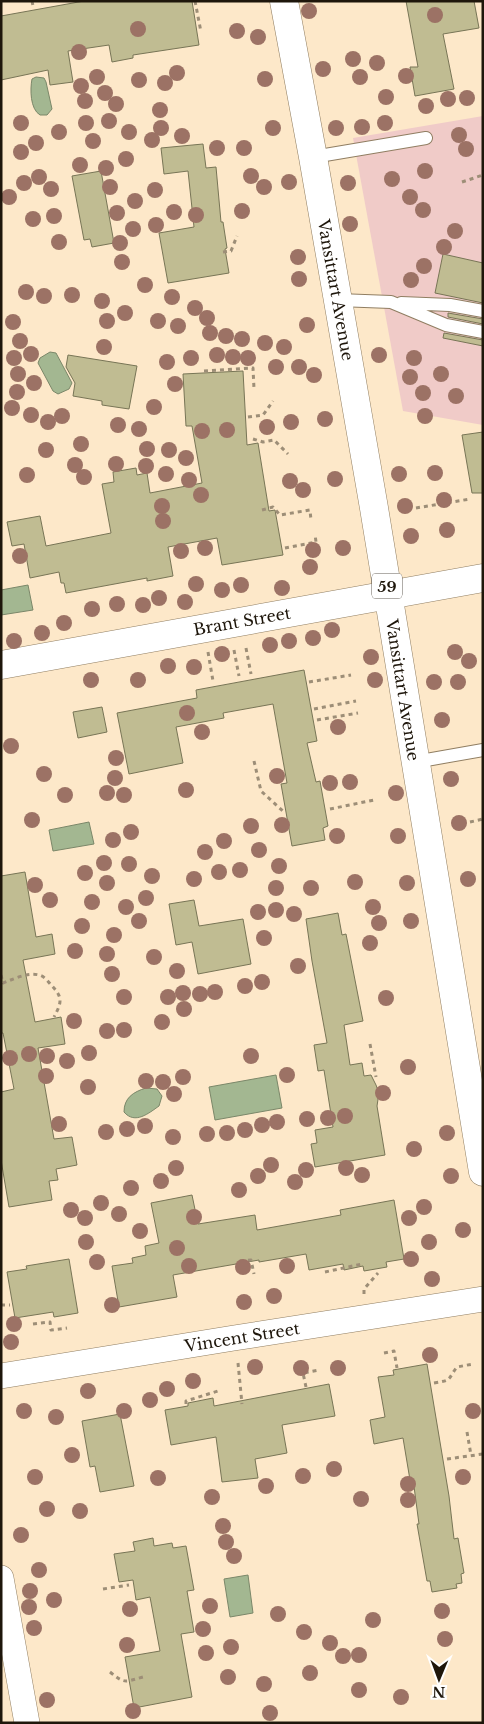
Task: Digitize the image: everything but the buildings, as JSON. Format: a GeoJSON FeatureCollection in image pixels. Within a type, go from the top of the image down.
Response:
{"type":"FeatureCollection","features":[{"type":"Feature","properties":{"kind":"main road","name":"Vansittart Avenue"},"geometry":{"type":"LineString","coordinates":[[284,1],[313,157],[388,594],[483,1172]]}},
{"type":"Feature","properties":{"kind":"main road","name":"Brant Street"},"geometry":{"type":"LineString","coordinates":[[1,665],[483,578]]}},
{"type":"Feature","properties":{"kind":"street","name":"Vincent Street"},"geometry":{"type":"LineString","coordinates":[[1,1376],[483,1299]]}},
{"type":"Feature","properties":{"kind":"street"},"geometry":{"type":"LineString","coordinates":[[1,1578],[27,1723]]}},
{"type":"Feature","properties":{"kind":"lane"},"geometry":{"type":"LineString","coordinates":[[313,157],[426,138]]}},
{"type":"Feature","properties":{"kind":"lane"},"geometry":{"type":"LineString","coordinates":[[338,300],[450,305],[483,311]]}},
{"type":"Feature","properties":{"kind":"lane"},"geometry":{"type":"LineString","coordinates":[[392,302],[446,324],[483,332]]}},
{"type":"Feature","properties":{"kind":"lane"},"geometry":{"type":"LineString","coordinates":[[415,762],[483,750]]}},
{"type":"Feature","properties":{"kind":"path"},"geometry":{"type":"LineString","coordinates":[[32,1],[33,6]]}},
{"type":"Feature","properties":{"kind":"path"},"geometry":{"type":"LineString","coordinates":[[196,1],[201,32]]}},
{"type":"Feature","properties":{"kind":"path"},"geometry":{"type":"LineString","coordinates":[[462,182],[483,175]]}},
{"type":"Feature","properties":{"kind":"path"},"geometry":{"type":"LineString","coordinates":[[223,252],[231,251],[237,236]]}},
{"type":"Feature","properties":{"kind":"path"},"geometry":{"type":"LineString","coordinates":[[204,371],[253,368],[254,389]]}},
{"type":"Feature","properties":{"kind":"path"},"geometry":{"type":"LineString","coordinates":[[248,416],[263,415],[273,401]]}},
{"type":"Feature","properties":{"kind":"path"},"geometry":{"type":"LineString","coordinates":[[253,438],[263,442],[274,440],[288,454]]}},
{"type":"Feature","properties":{"kind":"path"},"geometry":{"type":"LineString","coordinates":[[416,508],[470,499]]}},
{"type":"Feature","properties":{"kind":"path"},"geometry":{"type":"LineString","coordinates":[[262,510],[273,508],[280,514],[310,510],[311,520]]}},
{"type":"Feature","properties":{"kind":"path"},"geometry":{"type":"LineString","coordinates":[[286,548],[316,542],[315,534]]}},
{"type":"Feature","properties":{"kind":"path"},"geometry":{"type":"LineString","coordinates":[[206,644],[213,681]]}},
{"type":"Feature","properties":{"kind":"path"},"geometry":{"type":"LineString","coordinates":[[246,647],[250,674]]}},
{"type":"Feature","properties":{"kind":"path"},"geometry":{"type":"LineString","coordinates":[[234,649],[239,676]]}},
{"type":"Feature","properties":{"kind":"path"},"geometry":{"type":"LineString","coordinates":[[309,682],[351,674]]}},
{"type":"Feature","properties":{"kind":"path"},"geometry":{"type":"LineString","coordinates":[[314,709],[356,701]]}},
{"type":"Feature","properties":{"kind":"path"},"geometry":{"type":"LineString","coordinates":[[317,720],[358,713]]}},
{"type":"Feature","properties":{"kind":"path"},"geometry":{"type":"LineString","coordinates":[[254,760],[261,791],[285,814]]}},
{"type":"Feature","properties":{"kind":"path"},"geometry":{"type":"LineString","coordinates":[[330,809],[374,800]]}},
{"type":"Feature","properties":{"kind":"path"},"geometry":{"type":"LineString","coordinates":[[470,822],[483,819]]}},
{"type":"Feature","properties":{"kind":"path"},"geometry":{"type":"LineString","coordinates":[[1,975],[3,983],[30,975],[39,975],[46,979],[60,996],[60,1004],[54,1016]]}},
{"type":"Feature","properties":{"kind":"path"},"geometry":{"type":"LineString","coordinates":[[370,1044],[376,1077]]}},
{"type":"Feature","properties":{"kind":"path"},"geometry":{"type":"LineString","coordinates":[[240,1261],[251,1260],[254,1274]]}},
{"type":"Feature","properties":{"kind":"path"},"geometry":{"type":"LineString","coordinates":[[326,1272],[362,1264]]}},
{"type":"Feature","properties":{"kind":"path"},"geometry":{"type":"LineString","coordinates":[[1,1305],[10,1305]]}},
{"type":"Feature","properties":{"kind":"path"},"geometry":{"type":"LineString","coordinates":[[33,1324],[50,1322],[51,1330],[67,1328]]}},
{"type":"Feature","properties":{"kind":"path"},"geometry":{"type":"LineString","coordinates":[[384,1353],[394,1351],[397,1368]]}},
{"type":"Feature","properties":{"kind":"path"},"geometry":{"type":"LineString","coordinates":[[238,1355],[242,1404]]}},
{"type":"Feature","properties":{"kind":"path"},"geometry":{"type":"LineString","coordinates":[[434,1383],[451,1378],[457,1367],[472,1364]]}},
{"type":"Feature","properties":{"kind":"path"},"geometry":{"type":"LineString","coordinates":[[306,1387],[303,1373],[319,1370]]}},
{"type":"Feature","properties":{"kind":"path"},"geometry":{"type":"LineString","coordinates":[[186,1404],[186,1401],[218,1391]]}},
{"type":"Feature","properties":{"kind":"path"},"geometry":{"type":"LineString","coordinates":[[467,1432],[471,1455]]}},
{"type":"Feature","properties":{"kind":"path"},"geometry":{"type":"LineString","coordinates":[[447,1459],[483,1454]]}},
{"type":"Feature","properties":{"kind":"path"},"geometry":{"type":"LineString","coordinates":[[103,1590],[129,1585]]}},
{"type":"Feature","properties":{"kind":"path"},"geometry":{"type":"LineString","coordinates":[[110,1672],[125,1682],[143,1678]]}},
{"type":"Feature","properties":{"kind":"shaded area"},"geometry":{"type":"Polygon","coordinates":[[[36,77],[44,78],[46,82],[52,109],[47,115],[40,115],[34,108],[31,83],[32,79],[36,77]]]}},
{"type":"Feature","properties":{"kind":"shaded area"},"geometry":{"type":"Polygon","coordinates":[[[483,116],[483,425],[403,411],[353,138],[483,116]]]}},
{"type":"Feature","properties":{"kind":"shaded area"},"geometry":{"type":"Polygon","coordinates":[[[50,352],[56,353],[72,383],[69,389],[58,394],[53,391],[38,363],[40,358],[50,352]]]}},
{"type":"Feature","properties":{"kind":"shaded area"},"geometry":{"type":"Polygon","coordinates":[[[28,585],[33,610],[1,615],[1,590],[28,585]]]}},
{"type":"Feature","properties":{"kind":"shaded area"},"geometry":{"type":"Polygon","coordinates":[[[89,822],[94,844],[53,851],[49,830],[89,822]]]}},
{"type":"Feature","properties":{"kind":"shaded area"},"geometry":{"type":"Polygon","coordinates":[[[276,1075],[282,1108],[215,1120],[209,1087],[276,1075]]]}},
{"type":"Feature","properties":{"kind":"shaded area"},"geometry":{"type":"Polygon","coordinates":[[[146,1088],[157,1089],[162,1096],[159,1106],[137,1118],[128,1116],[124,1112],[124,1107],[128,1099],[137,1091],[146,1088]]]}},
{"type":"Feature","properties":{"kind":"shaded area"},"geometry":{"type":"Polygon","coordinates":[[[248,1575],[253,1613],[230,1617],[224,1579],[248,1575]]]}}]}
